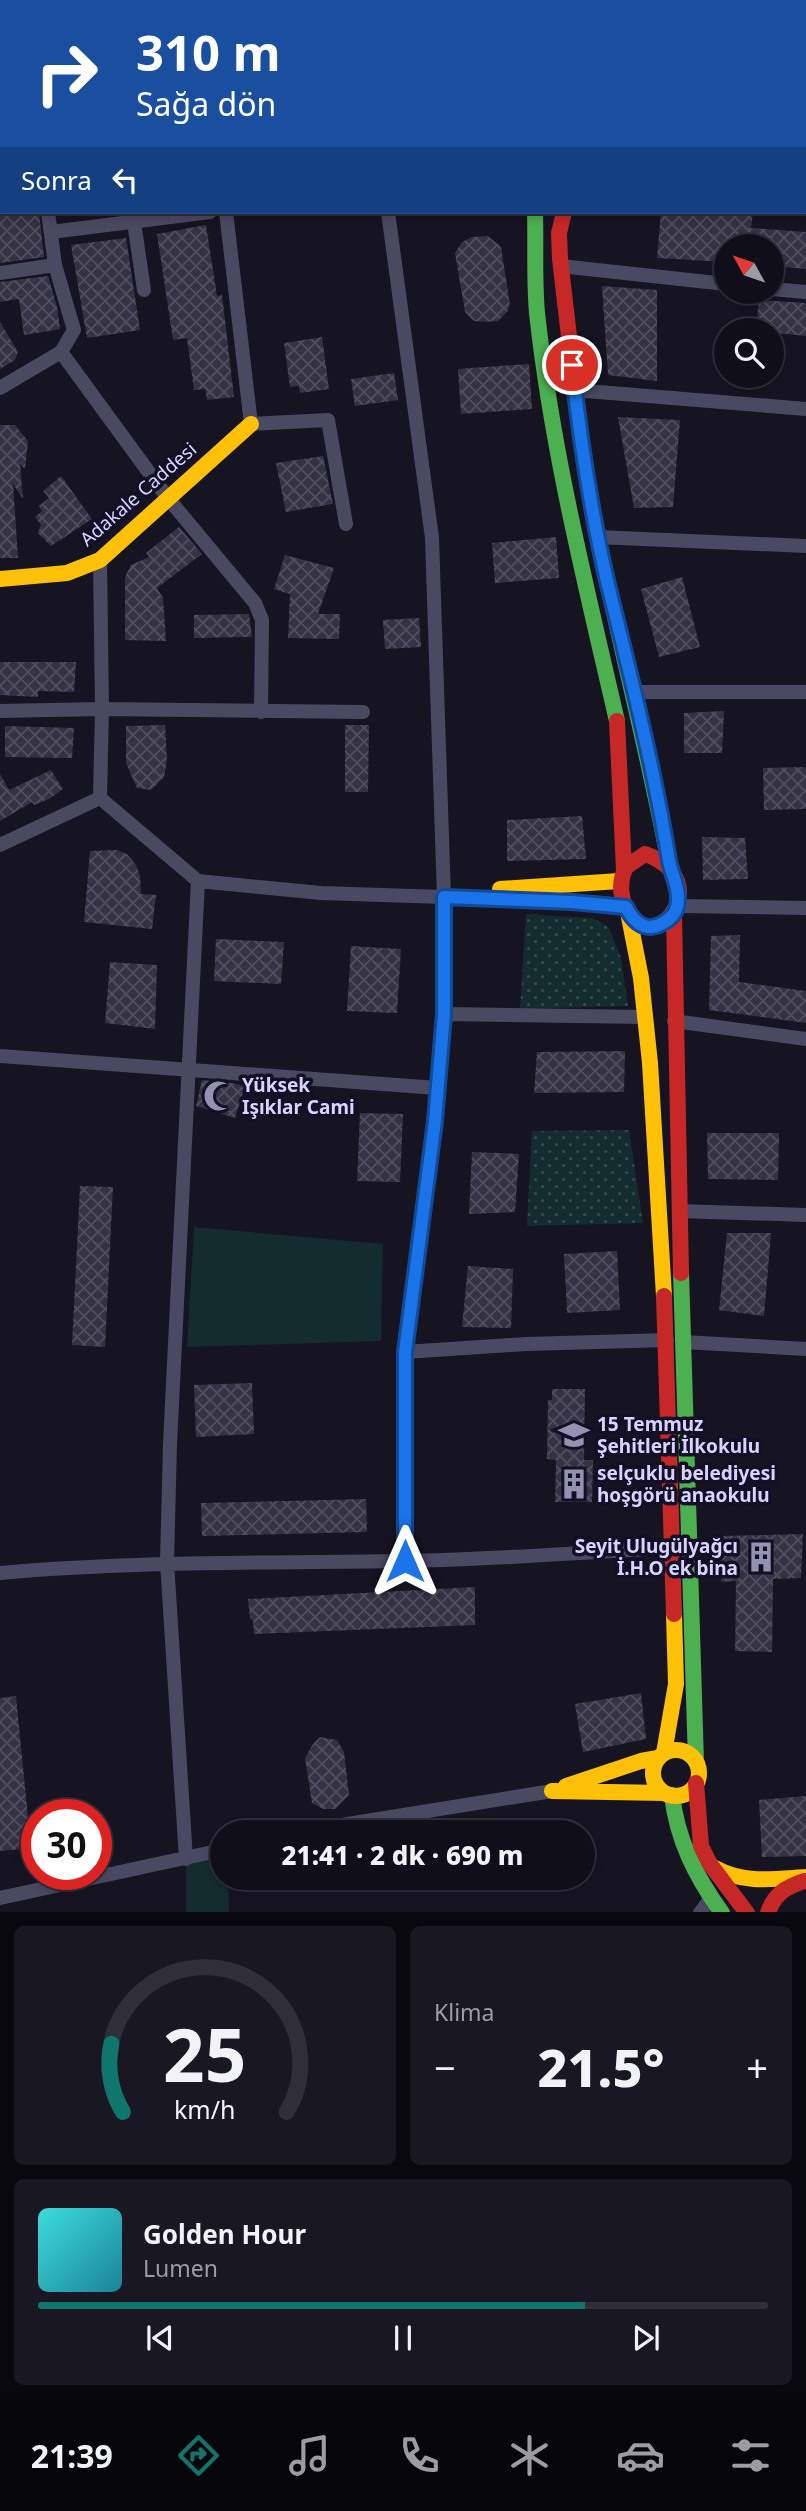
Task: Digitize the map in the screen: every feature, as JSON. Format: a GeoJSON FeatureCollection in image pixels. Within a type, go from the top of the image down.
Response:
{"type":"FeatureCollection","features":[{"type":"Feature","properties":{"kind":"street"},"geometry":{"type":"LineString","coordinates":[[0,388],[61,352],[74,330],[55,265],[48,214]]}},
{"type":"Feature","properties":{"kind":"street"},"geometry":{"type":"LineString","coordinates":[[51,232],[195,214]]}},
{"type":"Feature","properties":{"kind":"street"},"geometry":{"type":"LineString","coordinates":[[226,214],[251,424],[328,420],[346,524]]}},
{"type":"Feature","properties":{"kind":"street"},"geometry":{"type":"LineString","coordinates":[[388,214],[432,538],[444,897],[444,1014],[435,1121],[405,1352],[405,1561]]}},
{"type":"Feature","properties":{"kind":"street"},"geometry":{"type":"LineString","coordinates":[[535,214],[537,311],[564,487],[618,727],[621,898],[637,923],[646,927],[656,926],[676,911],[806,908]]}},
{"type":"Feature","properties":{"kind":"street"},"geometry":{"type":"LineString","coordinates":[[564,214],[559,233],[560,266],[581,453],[597,537],[658,796],[670,869],[677,887],[674,1021],[679,1211],[671,1548],[676,1684],[661,1756],[653,1773],[654,1781],[668,1794],[681,1844],[691,1866],[721,1912]]}},
{"type":"Feature","properties":{"kind":"street"},"geometry":{"type":"LineString","coordinates":[[134,222],[144,290]]}},
{"type":"Feature","properties":{"kind":"street"},"geometry":{"type":"LineString","coordinates":[[0,273],[55,265]]}},
{"type":"Feature","properties":{"kind":"street"},"geometry":{"type":"LineString","coordinates":[[560,266],[714,283]]}},
{"type":"Feature","properties":{"kind":"street"},"geometry":{"type":"LineString","coordinates":[[784,290],[806,292]]}},
{"type":"Feature","properties":{"kind":"street"},"geometry":{"type":"LineString","coordinates":[[61,352],[167,497],[255,603],[262,620],[261,712]]}},
{"type":"Feature","properties":{"kind":"street"},"geometry":{"type":"LineString","coordinates":[[574,390],[806,409]]}},
{"type":"Feature","properties":{"kind":"street","name":"Adakale Caddesi"},"geometry":{"type":"LineString","coordinates":[[0,579],[67,573],[100,560],[251,424]]}},
{"type":"Feature","properties":{"kind":"street"},"geometry":{"type":"LineString","coordinates":[[597,537],[806,546]]}},
{"type":"Feature","properties":{"kind":"street"},"geometry":{"type":"LineString","coordinates":[[100,560],[100,798]]}},
{"type":"Feature","properties":{"kind":"street"},"geometry":{"type":"LineString","coordinates":[[634,692],[806,692]]}},
{"type":"Feature","properties":{"kind":"street"},"geometry":{"type":"LineString","coordinates":[[0,712],[102,709],[363,712]]}},
{"type":"Feature","properties":{"kind":"street"},"geometry":{"type":"LineString","coordinates":[[100,798],[198,881],[321,892],[572,902],[627,910]]}},
{"type":"Feature","properties":{"kind":"street"},"geometry":{"type":"LineString","coordinates":[[0,845],[100,798]]}},
{"type":"Feature","properties":{"kind":"street"},"geometry":{"type":"LineString","coordinates":[[444,897],[490,889],[622,876],[635,859],[645,854],[656,856],[670,869]]}},
{"type":"Feature","properties":{"kind":"street"},"geometry":{"type":"LineString","coordinates":[[186,1859],[167,1562],[170,1444],[198,881]]}},
{"type":"Feature","properties":{"kind":"street"},"geometry":{"type":"LineString","coordinates":[[627,910],[641,978],[675,1341],[693,1591],[695,1762]]}},
{"type":"Feature","properties":{"kind":"street"},"geometry":{"type":"LineString","coordinates":[[444,1014],[645,1017]]}},
{"type":"Feature","properties":{"kind":"street"},"geometry":{"type":"LineString","coordinates":[[674,1021],[806,1038]]}},
{"type":"Feature","properties":{"kind":"street"},"geometry":{"type":"LineString","coordinates":[[0,1056],[437,1087]]}},
{"type":"Feature","properties":{"kind":"street"},"geometry":{"type":"LineString","coordinates":[[679,1211],[806,1215]]}},
{"type":"Feature","properties":{"kind":"street"},"geometry":{"type":"LineString","coordinates":[[405,1352],[526,1343],[675,1341],[806,1349]]}},
{"type":"Feature","properties":{"kind":"street"},"geometry":{"type":"LineString","coordinates":[[0,1573],[167,1562],[405,1561],[671,1548]]}},
{"type":"Feature","properties":{"kind":"street"},"geometry":{"type":"LineString","coordinates":[[552,1791],[678,1750],[691,1756],[698,1768],[696,1783],[701,1846],[710,1864],[746,1912]]}},
{"type":"Feature","properties":{"kind":"street"},"geometry":{"type":"LineString","coordinates":[[372,1820],[552,1791],[576,1790],[629,1795],[686,1793],[696,1783]]}},
{"type":"Feature","properties":{"kind":"street"},"geometry":{"type":"LineString","coordinates":[[0,1898],[210,1853]]}},
{"type":"Feature","properties":{"kind":"street"},"geometry":{"type":"LineString","coordinates":[[710,1864],[722,1873],[742,1879],[806,1878]]}},
{"type":"Feature","properties":{"kind":"street"},"geometry":{"type":"LineString","coordinates":[[768,1912],[776,1895],[806,1878]]}},
{"type":"Feature","properties":{"kind":"street"},"geometry":{"type":"LineString","coordinates":[[701,1912],[711,1898]]}},
{"type":"Feature","properties":{"kind":"green space"},"geometry":{"type":"Polygon","coordinates":[[[526,914],[592,918],[608,926],[621,958],[628,1006],[520,1009],[526,914]]]}},
{"type":"Feature","properties":{"kind":"green space"},"geometry":{"type":"Polygon","coordinates":[[[629,1130],[643,1223],[527,1226],[532,1131],[629,1130]]]}},
{"type":"Feature","properties":{"kind":"green space"},"geometry":{"type":"Polygon","coordinates":[[[194,1227],[383,1244],[381,1341],[187,1347],[194,1227]]]}},
{"type":"Feature","properties":{"kind":"green space"},"geometry":{"type":"Polygon","coordinates":[[[210,1853],[210,1890],[228,1890],[229,1912],[186,1912],[186,1859],[210,1853]]]}},
{"type":"Feature","properties":{"kind":"building"},"geometry":{"type":"Polygon","coordinates":[[[0,214],[39,214],[44,257],[0,263],[0,214]]]}},
{"type":"Feature","properties":{"kind":"building"},"geometry":{"type":"Polygon","coordinates":[[[661,214],[753,214],[751,228],[806,232],[806,269],[784,267],[784,234],[714,234],[714,261],[657,258],[661,214]]]}},
{"type":"Feature","properties":{"kind":"building"},"geometry":{"type":"Polygon","coordinates":[[[206,225],[217,296],[222,295],[234,397],[207,400],[205,389],[194,390],[187,338],[173,340],[157,234],[206,225]]]}},
{"type":"Feature","properties":{"kind":"building"},"geometry":{"type":"Polygon","coordinates":[[[488,236],[501,247],[510,305],[498,321],[474,321],[465,312],[455,253],[462,242],[472,237],[488,236]]]}},
{"type":"Feature","properties":{"kind":"building"},"geometry":{"type":"Polygon","coordinates":[[[126,238],[140,330],[87,338],[71,245],[126,238]]]}},
{"type":"Feature","properties":{"kind":"building"},"geometry":{"type":"Polygon","coordinates":[[[48,276],[60,329],[24,335],[19,299],[0,302],[0,282],[48,276]]]}},
{"type":"Feature","properties":{"kind":"building"},"geometry":{"type":"Polygon","coordinates":[[[602,286],[657,290],[657,381],[608,375],[602,286]]]}},
{"type":"Feature","properties":{"kind":"building"},"geometry":{"type":"Polygon","coordinates":[[[806,303],[806,336],[784,334],[784,318],[757,318],[759,304],[806,303]]]}},
{"type":"Feature","properties":{"kind":"building"},"geometry":{"type":"Polygon","coordinates":[[[0,322],[18,352],[15,360],[0,369],[0,322]]]}},
{"type":"Feature","properties":{"kind":"building"},"geometry":{"type":"Polygon","coordinates":[[[322,337],[329,389],[300,393],[299,386],[290,387],[284,343],[322,337]]]}},
{"type":"Feature","properties":{"kind":"building"},"geometry":{"type":"Polygon","coordinates":[[[529,364],[532,409],[461,414],[458,369],[529,364]]]}},
{"type":"Feature","properties":{"kind":"building"},"geometry":{"type":"Polygon","coordinates":[[[394,373],[398,400],[355,406],[351,379],[394,373]]]}},
{"type":"Feature","properties":{"kind":"building"},"geometry":{"type":"Polygon","coordinates":[[[618,417],[680,420],[673,507],[634,508],[618,417]]]}},
{"type":"Feature","properties":{"kind":"building"},"geometry":{"type":"Polygon","coordinates":[[[0,425],[15,425],[28,441],[25,469],[20,464],[23,499],[13,484],[18,558],[0,558],[0,425]]]}},
{"type":"Feature","properties":{"kind":"building"},"geometry":{"type":"Polygon","coordinates":[[[323,456],[333,504],[286,512],[276,463],[323,456]]]}},
{"type":"Feature","properties":{"kind":"building"},"geometry":{"type":"Polygon","coordinates":[[[61,476],[92,519],[51,546],[38,533],[41,525],[35,517],[42,511],[39,506],[49,498],[43,491],[61,476]]]}},
{"type":"Feature","properties":{"kind":"building"},"geometry":{"type":"Polygon","coordinates":[[[179,527],[202,554],[157,588],[163,598],[166,641],[125,640],[125,577],[131,565],[149,557],[146,553],[179,527]]]}},
{"type":"Feature","properties":{"kind":"building"},"geometry":{"type":"Polygon","coordinates":[[[556,537],[559,578],[495,583],[492,543],[556,537]]]}},
{"type":"Feature","properties":{"kind":"building"},"geometry":{"type":"Polygon","coordinates":[[[285,555],[334,568],[318,614],[340,614],[339,639],[288,638],[290,594],[274,589],[285,555]]]}},
{"type":"Feature","properties":{"kind":"building"},"geometry":{"type":"Polygon","coordinates":[[[682,577],[700,647],[659,657],[641,589],[682,577]]]}},
{"type":"Feature","properties":{"kind":"building"},"geometry":{"type":"Polygon","coordinates":[[[249,614],[252,637],[194,638],[194,615],[249,614]]]}},
{"type":"Feature","properties":{"kind":"building"},"geometry":{"type":"Polygon","coordinates":[[[419,618],[421,647],[385,649],[383,620],[419,618]]]}},
{"type":"Feature","properties":{"kind":"building"},"geometry":{"type":"Polygon","coordinates":[[[0,662],[76,662],[74,692],[38,691],[38,697],[0,695],[0,662]]]}},
{"type":"Feature","properties":{"kind":"building"},"geometry":{"type":"Polygon","coordinates":[[[724,711],[722,753],[684,753],[684,713],[724,711]]]}},
{"type":"Feature","properties":{"kind":"building"},"geometry":{"type":"Polygon","coordinates":[[[165,725],[167,761],[164,777],[151,790],[137,788],[126,763],[126,726],[165,725]]]}},
{"type":"Feature","properties":{"kind":"building"},"geometry":{"type":"Polygon","coordinates":[[[345,725],[369,725],[368,792],[345,792],[345,725]]]}},
{"type":"Feature","properties":{"kind":"building"},"geometry":{"type":"Polygon","coordinates":[[[5,726],[74,728],[72,758],[5,757],[5,726]]]}},
{"type":"Feature","properties":{"kind":"building"},"geometry":{"type":"Polygon","coordinates":[[[806,767],[806,809],[764,810],[763,768],[806,767]]]}},
{"type":"Feature","properties":{"kind":"building"},"geometry":{"type":"Polygon","coordinates":[[[51,770],[63,789],[49,799],[34,805],[32,802],[0,821],[0,774],[9,790],[51,770]]]}},
{"type":"Feature","properties":{"kind":"building"},"geometry":{"type":"Polygon","coordinates":[[[582,816],[586,859],[507,861],[507,820],[582,816]]]}},
{"type":"Feature","properties":{"kind":"building"},"geometry":{"type":"Polygon","coordinates":[[[702,837],[745,838],[748,879],[703,880],[702,837]]]}},
{"type":"Feature","properties":{"kind":"building"},"geometry":{"type":"Polygon","coordinates":[[[117,850],[127,854],[136,865],[141,894],[156,895],[152,929],[84,922],[90,851],[117,850]]]}},
{"type":"Feature","properties":{"kind":"building"},"geometry":{"type":"Polygon","coordinates":[[[740,935],[739,982],[806,991],[806,1023],[709,1010],[711,936],[740,935]]]}},
{"type":"Feature","properties":{"kind":"building"},"geometry":{"type":"Polygon","coordinates":[[[216,939],[284,942],[281,984],[214,981],[216,939]]]}},
{"type":"Feature","properties":{"kind":"building"},"geometry":{"type":"Polygon","coordinates":[[[351,946],[401,949],[397,1013],[347,1011],[351,946]]]}},
{"type":"Feature","properties":{"kind":"building"},"geometry":{"type":"Polygon","coordinates":[[[110,962],[157,965],[155,1029],[105,1023],[110,962]]]}},
{"type":"Feature","properties":{"kind":"building"},"geometry":{"type":"Polygon","coordinates":[[[625,1051],[624,1092],[534,1093],[537,1052],[625,1051]]]}},
{"type":"Feature","properties":{"kind":"building","name":"Yüksek Işıklar Cami"},"geometry":{"type":"Polygon","coordinates":[[[202,1080],[245,1086],[235,1118],[196,1106],[202,1080]]]}},
{"type":"Feature","properties":{"kind":"building"},"geometry":{"type":"Polygon","coordinates":[[[360,1113],[403,1114],[400,1182],[357,1181],[360,1113]]]}},
{"type":"Feature","properties":{"kind":"building"},"geometry":{"type":"Polygon","coordinates":[[[707,1133],[779,1133],[778,1180],[708,1179],[707,1133]]]}},
{"type":"Feature","properties":{"kind":"building"},"geometry":{"type":"Polygon","coordinates":[[[472,1152],[519,1154],[515,1212],[469,1214],[472,1152]]]}},
{"type":"Feature","properties":{"kind":"building"},"geometry":{"type":"Polygon","coordinates":[[[80,1186],[113,1187],[105,1347],[72,1345],[80,1186]]]}},
{"type":"Feature","properties":{"kind":"building"},"geometry":{"type":"Polygon","coordinates":[[[727,1233],[771,1233],[764,1316],[719,1310],[727,1233]]]}},
{"type":"Feature","properties":{"kind":"building"},"geometry":{"type":"Polygon","coordinates":[[[617,1251],[620,1310],[567,1313],[564,1254],[617,1251]]]}},
{"type":"Feature","properties":{"kind":"building"},"geometry":{"type":"Polygon","coordinates":[[[468,1266],[513,1269],[511,1328],[462,1327],[468,1266]]]}},
{"type":"Feature","properties":{"kind":"building"},"geometry":{"type":"Polygon","coordinates":[[[252,1383],[254,1434],[196,1437],[194,1385],[252,1383]]]}},
{"type":"Feature","properties":{"kind":"building"},"geometry":{"type":"Polygon","coordinates":[[[552,1389],[585,1389],[584,1460],[593,1460],[592,1502],[555,1502],[556,1460],[547,1459],[548,1400],[552,1400],[552,1389]]]}},
{"type":"Feature","properties":{"kind":"building"},"geometry":{"type":"Polygon","coordinates":[[[366,1499],[367,1532],[202,1536],[201,1503],[366,1499]]]}},
{"type":"Feature","properties":{"kind":"building"},"geometry":{"type":"Polygon","coordinates":[[[803,1534],[801,1578],[773,1579],[772,1652],[735,1651],[736,1581],[721,1582],[720,1536],[803,1534]]]}},
{"type":"Feature","properties":{"kind":"building"},"geometry":{"type":"Polygon","coordinates":[[[475,1587],[475,1625],[254,1634],[248,1599],[475,1587]]]}},
{"type":"Feature","properties":{"kind":"building"},"geometry":{"type":"Polygon","coordinates":[[[641,1693],[646,1739],[583,1752],[575,1704],[641,1693]]]}},
{"type":"Feature","properties":{"kind":"building"},"geometry":{"type":"Polygon","coordinates":[[[16,1696],[26,1799],[21,1799],[21,1849],[0,1851],[0,1698],[16,1696]]]}},
{"type":"Feature","properties":{"kind":"building"},"geometry":{"type":"Polygon","coordinates":[[[320,1737],[337,1740],[344,1752],[349,1795],[335,1809],[323,1809],[312,1803],[305,1758],[320,1737]]]}},
{"type":"Feature","properties":{"kind":"building"},"geometry":{"type":"Polygon","coordinates":[[[806,1796],[806,1856],[762,1857],[759,1800],[806,1796]]]}},
{"type":"Feature","properties":{"kind":"traffic: fast"},"geometry":{"type":"LineString","coordinates":[[535,214],[537,313],[551,416],[617,721]]}},
{"type":"Feature","properties":{"kind":"traffic: fast"},"geometry":{"type":"LineString","coordinates":[[581,440],[600,548],[670,869]]}},
{"type":"Feature","properties":{"kind":"traffic: fast"},"geometry":{"type":"LineString","coordinates":[[681,1273],[696,1762]]}},
{"type":"Feature","properties":{"kind":"traffic: fast"},"geometry":{"type":"LineString","coordinates":[[672,1795],[683,1843],[704,1886],[721,1912]]}},
{"type":"Feature","properties":{"kind":"traffic: slow"},"geometry":{"type":"LineString","coordinates":[[0,579],[67,573],[100,560],[251,424]]}},
{"type":"Feature","properties":{"kind":"traffic: slow"},"geometry":{"type":"LineString","coordinates":[[500,889],[619,881]]}},
{"type":"Feature","properties":{"kind":"traffic: slow"},"geometry":{"type":"LineString","coordinates":[[628,912],[641,978],[650,1063],[664,1296]]}},
{"type":"Feature","properties":{"kind":"traffic: slow"},"geometry":{"type":"LineString","coordinates":[[664,1753],[676,1684],[674,1614]]}},
{"type":"Feature","properties":{"kind":"traffic: slow"},"geometry":{"type":"LineString","coordinates":[[676,1750],[692,1757],[699,1773],[692,1789],[676,1796],[660,1789],[653,1773],[660,1757],[676,1750]]}},
{"type":"Feature","properties":{"kind":"traffic: slow"},"geometry":{"type":"LineString","coordinates":[[566,1786],[658,1758]]}},
{"type":"Feature","properties":{"kind":"traffic: slow"},"geometry":{"type":"LineString","coordinates":[[552,1791],[665,1793]]}},
{"type":"Feature","properties":{"kind":"traffic: slow"},"geometry":{"type":"LineString","coordinates":[[715,1868],[748,1878],[806,1877]]}},
{"type":"Feature","properties":{"kind":"traffic: jam"},"geometry":{"type":"LineString","coordinates":[[564,214],[559,233],[560,259],[581,440]]}},
{"type":"Feature","properties":{"kind":"traffic: jam"},"geometry":{"type":"LineString","coordinates":[[617,721],[624,870]]}},
{"type":"Feature","properties":{"kind":"traffic: jam"},"geometry":{"type":"LineString","coordinates":[[645,854],[667,866],[677,881],[679,897],[673,912],[663,922],[651,927],[638,923],[626,909],[621,883],[626,867],[645,854]]}},
{"type":"Feature","properties":{"kind":"traffic: jam"},"geometry":{"type":"LineString","coordinates":[[444,897],[626,907]]}},
{"type":"Feature","properties":{"kind":"traffic: jam"},"geometry":{"type":"LineString","coordinates":[[674,915],[681,1273]]}},
{"type":"Feature","properties":{"kind":"traffic: jam"},"geometry":{"type":"LineString","coordinates":[[664,1296],[674,1614]]}},
{"type":"Feature","properties":{"kind":"traffic: jam"},"geometry":{"type":"LineString","coordinates":[[696,1783],[701,1846],[710,1864],[746,1912]]}},
{"type":"Feature","properties":{"kind":"traffic: jam"},"geometry":{"type":"LineString","coordinates":[[768,1912],[782,1892],[804,1881]]}},
{"type":"Feature","properties":{"kind":"place","name":"Yüksek Işıklar Cami"},"geometry":{"type":"Point","coordinates":[219,1096]}},
{"type":"Feature","properties":{"kind":"place","name":"15 Temmuz Şehitleri İlkokulu"},"geometry":{"type":"Point","coordinates":[574,1435]}},
{"type":"Feature","properties":{"kind":"place","name":"selçuklu belediyesi hoşgörü anaokulu"},"geometry":{"type":"Point","coordinates":[574,1484]}},
{"type":"Feature","properties":{"kind":"place","name":"Seyit Ulugülyağcı İ.H.O ek bina"},"geometry":{"type":"Point","coordinates":[761,1557]}},
{"type":"Feature","properties":{"kind":"route"},"geometry":{"type":"LineString","coordinates":[[405,1561],[405,1352],[435,1121],[444,1014],[444,897],[626,907],[637,923],[646,927],[656,926],[674,915],[678,899],[677,887],[670,869],[658,796],[599,547],[581,453],[572,365]]}}]}
